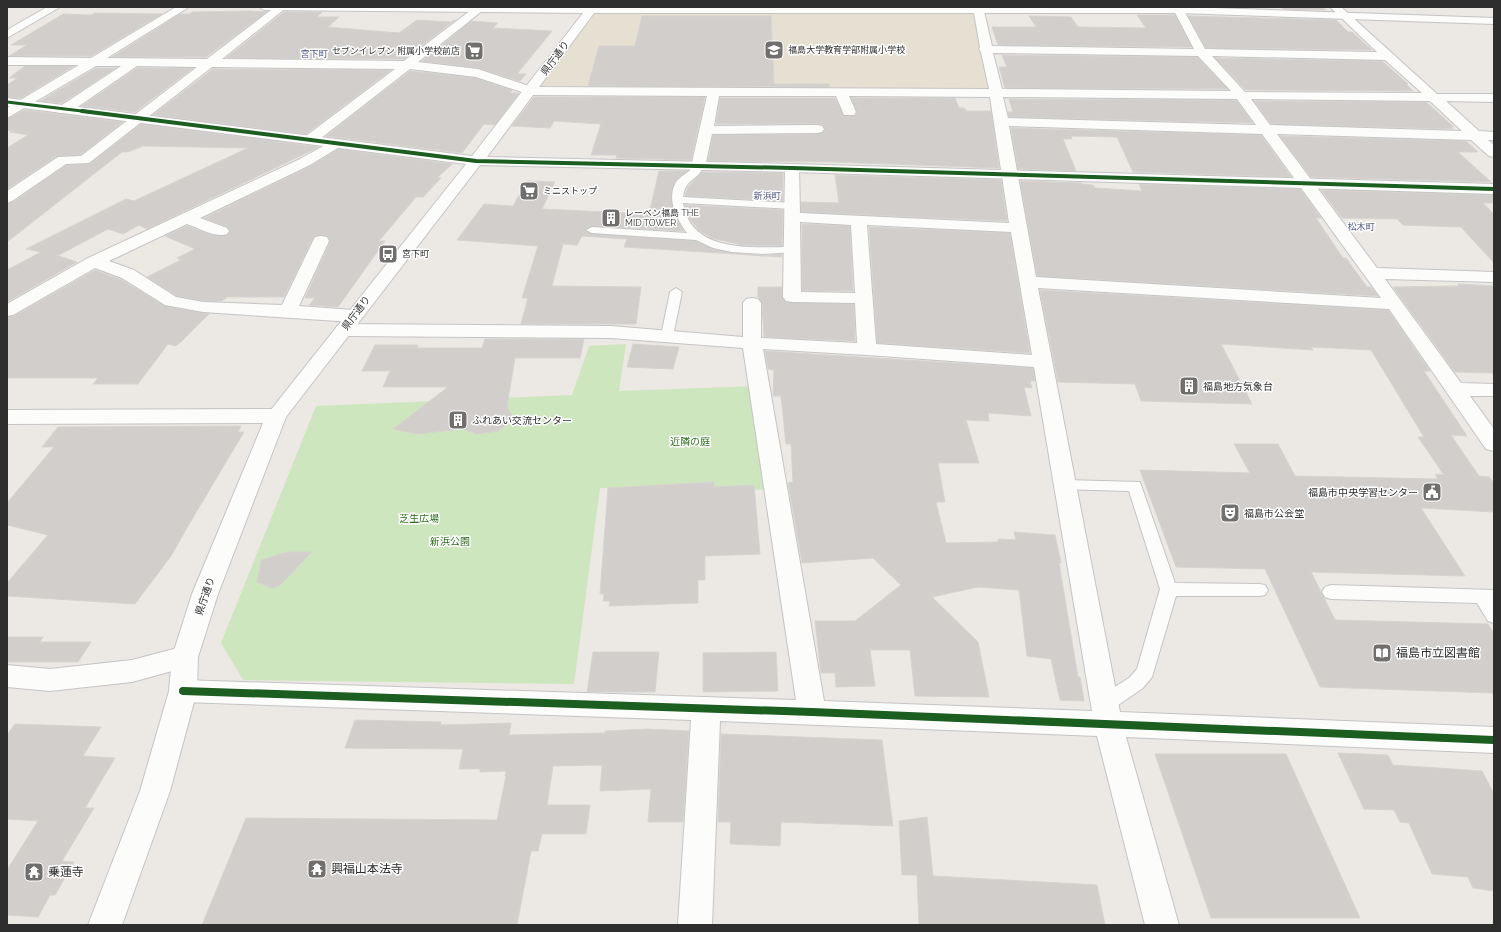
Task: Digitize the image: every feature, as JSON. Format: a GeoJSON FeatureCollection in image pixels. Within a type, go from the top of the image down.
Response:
{"type":"FeatureCollection","features":[{"type":"Feature","properties":{"kind":"street"},"geometry":{"type":"LineString","coordinates":[[7,35],[56,7]]}},
{"type":"Feature","properties":{"kind":"street"},"geometry":{"type":"LineString","coordinates":[[7,114],[184,7]]}},
{"type":"Feature","properties":{"kind":"street"},"geometry":{"type":"LineString","coordinates":[[264,7],[1178,8],[1494,21]]}},
{"type":"Feature","properties":{"kind":"street"},"geometry":{"type":"LineString","coordinates":[[7,198],[63,160],[84,160],[282,7]]}},
{"type":"Feature","properties":{"kind":"street"},"geometry":{"type":"LineString","coordinates":[[1336,7],[1494,153]]}},
{"type":"Feature","properties":{"kind":"street"},"geometry":{"type":"LineString","coordinates":[[311,139],[481,8]]}},
{"type":"Feature","properties":{"kind":"street","name":"県庁通り"},"geometry":{"type":"LineString","coordinates":[[183,691],[185,657],[205,594],[276,416],[531,91],[592,8]]}},
{"type":"Feature","properties":{"kind":"street"},"geometry":{"type":"LineString","coordinates":[[978,8],[1002,122],[1018,228],[1106,714],[1162,925]]}},
{"type":"Feature","properties":{"kind":"street"},"geometry":{"type":"LineString","coordinates":[[1178,8],[1201,52],[1240,94],[1265,130],[1372,273],[1494,444]]}},
{"type":"Feature","properties":{"kind":"street"},"geometry":{"type":"LineString","coordinates":[[986,49],[1390,56]]}},
{"type":"Feature","properties":{"kind":"street"},"geometry":{"type":"LineString","coordinates":[[7,61],[408,65],[478,73],[531,91],[995,92],[1494,98]]}},
{"type":"Feature","properties":{"kind":"street"},"geometry":{"type":"LineString","coordinates":[[64,110],[135,62]]}},
{"type":"Feature","properties":{"kind":"street"},"geometry":{"type":"LineString","coordinates":[[698,167],[714,91]]}},
{"type":"Feature","properties":{"kind":"street"},"geometry":{"type":"LineString","coordinates":[[841,92],[849,112]]}},
{"type":"Feature","properties":{"kind":"street"},"geometry":{"type":"LineString","coordinates":[[7,102],[476,160],[1494,189]]}},
{"type":"Feature","properties":{"kind":"street"},"geometry":{"type":"LineString","coordinates":[[1002,122],[1494,136]]}},
{"type":"Feature","properties":{"kind":"street"},"geometry":{"type":"LineString","coordinates":[[705,130],[817,129]]}},
{"type":"Feature","properties":{"kind":"street"},"geometry":{"type":"LineString","coordinates":[[7,311],[94,262],[305,162],[336,143]]}},
{"type":"Feature","properties":{"kind":"street"},"geometry":{"type":"LineString","coordinates":[[792,168],[792,297],[863,298]]}},
{"type":"Feature","properties":{"kind":"street"},"geometry":{"type":"LineString","coordinates":[[792,211],[859,219],[1018,228]]}},
{"type":"Feature","properties":{"kind":"street"},"geometry":{"type":"LineString","coordinates":[[186,218],[221,231]]}},
{"type":"Feature","properties":{"kind":"street"},"geometry":{"type":"LineString","coordinates":[[859,219],[867,349]]}},
{"type":"Feature","properties":{"kind":"street"},"geometry":{"type":"LineString","coordinates":[[288,311],[321,241]]}},
{"type":"Feature","properties":{"kind":"street"},"geometry":{"type":"LineString","coordinates":[[94,262],[128,274],[171,301],[203,307],[288,311],[348,323],[611,332],[1042,362]]}},
{"type":"Feature","properties":{"kind":"street"},"geometry":{"type":"LineString","coordinates":[[1372,273],[1494,277]]}},
{"type":"Feature","properties":{"kind":"street"},"geometry":{"type":"LineString","coordinates":[[1028,282],[1394,304]]}},
{"type":"Feature","properties":{"kind":"street"},"geometry":{"type":"LineString","coordinates":[[752,303],[752,343],[812,712]]}},
{"type":"Feature","properties":{"kind":"street"},"geometry":{"type":"LineString","coordinates":[[1454,389],[1494,390]]}},
{"type":"Feature","properties":{"kind":"street"},"geometry":{"type":"LineString","coordinates":[[7,417],[276,416]]}},
{"type":"Feature","properties":{"kind":"street"},"geometry":{"type":"LineString","coordinates":[[7,676],[50,680],[132,672],[185,657]]}},
{"type":"Feature","properties":{"kind":"street"},"geometry":{"type":"LineString","coordinates":[[105,925],[155,791],[183,691],[812,712],[1106,714],[1494,740]]}},
{"type":"Feature","properties":{"kind":"street"},"geometry":{"type":"LineString","coordinates":[[695,925],[706,708]]}},
{"type":"Feature","properties":{"kind":"lane"},"geometry":{"type":"LineString","coordinates":[[698,167],[696,172],[681,183],[678,200],[681,214],[689,231],[702,241],[731,249],[791,250]]}},
{"type":"Feature","properties":{"kind":"lane"},"geometry":{"type":"LineString","coordinates":[[678,200],[792,211]]}},
{"type":"Feature","properties":{"kind":"lane"},"geometry":{"type":"LineString","coordinates":[[592,230],[697,237]]}},
{"type":"Feature","properties":{"kind":"lane"},"geometry":{"type":"LineString","coordinates":[[667,336],[676,292]]}},
{"type":"Feature","properties":{"kind":"lane"},"geometry":{"type":"LineString","coordinates":[[1064,485],[1135,486],[1169,589],[1145,672],[1106,714]]}},
{"type":"Feature","properties":{"kind":"lane"},"geometry":{"type":"LineString","coordinates":[[1169,589],[1259,590]]}},
{"type":"Feature","properties":{"kind":"lane"},"geometry":{"type":"LineString","coordinates":[[1331,592],[1488,597],[1494,616]]}},
{"type":"Feature","properties":{"kind":"shaded area","name":"福島大学教育学部附属小学校"},"geometry":{"type":"Polygon","coordinates":[[[591,9],[978,9],[995,93],[531,91],[591,9]]]}},
{"type":"Feature","properties":{"kind":"green space","name":"新浜公園"},"geometry":{"type":"Polygon","coordinates":[[[626,344],[619,391],[759,386],[775,490],[600,488],[574,684],[243,680],[221,643],[316,406],[572,395],[589,346],[626,344]]]}},
{"type":"Feature","properties":{"kind":"building"},"geometry":{"type":"Polygon","coordinates":[[[1282,7],[1322,7],[1326,10],[1283,9],[1282,7]]]}},
{"type":"Feature","properties":{"kind":"building"},"geometry":{"type":"Polygon","coordinates":[[[192,12],[267,12],[206,57],[112,57],[180,14],[190,14],[192,12]]]}},
{"type":"Feature","properties":{"kind":"building"},"geometry":{"type":"Polygon","coordinates":[[[284,12],[322,12],[317,17],[339,17],[328,27],[399,33],[417,20],[451,22],[455,20],[404,59],[226,58],[284,12]]]}},
{"type":"Feature","properties":{"kind":"building"},"geometry":{"type":"Polygon","coordinates":[[[95,13],[162,14],[91,56],[9,56],[27,45],[11,45],[63,14],[91,15],[95,13]]]}},
{"type":"Feature","properties":{"kind":"building"},"geometry":{"type":"Polygon","coordinates":[[[1137,15],[1175,15],[1192,47],[998,45],[992,27],[1036,27],[1029,16],[1071,17],[1078,27],[1146,28],[1137,15]]]}},
{"type":"Feature","properties":{"kind":"building"},"geometry":{"type":"Polygon","coordinates":[[[642,16],[771,16],[774,84],[829,84],[829,87],[588,86],[599,46],[635,46],[642,16]]]}},
{"type":"Feature","properties":{"kind":"building"},"geometry":{"type":"Polygon","coordinates":[[[1188,16],[1336,20],[1348,32],[1352,32],[1372,50],[1206,48],[1188,16]]]}},
{"type":"Feature","properties":{"kind":"building"},"geometry":{"type":"Polygon","coordinates":[[[471,21],[498,23],[493,28],[552,31],[517,74],[526,74],[520,81],[478,68],[422,61],[471,21]]]}},
{"type":"Feature","properties":{"kind":"building"},"geometry":{"type":"Polygon","coordinates":[[[1002,55],[1197,57],[1228,89],[1005,88],[999,67],[1007,67],[1002,55]]]}},
{"type":"Feature","properties":{"kind":"building"},"geometry":{"type":"Polygon","coordinates":[[[1215,58],[1382,61],[1408,84],[1406,84],[1413,91],[1246,90],[1215,58]]]}},
{"type":"Feature","properties":{"kind":"building"},"geometry":{"type":"Polygon","coordinates":[[[25,66],[74,66],[21,98],[7,97],[7,85],[18,78],[9,78],[25,66]]]}},
{"type":"Feature","properties":{"kind":"building"},"geometry":{"type":"Polygon","coordinates":[[[96,68],[116,68],[62,103],[40,101],[96,68]]]}},
{"type":"Feature","properties":{"kind":"building"},"geometry":{"type":"Polygon","coordinates":[[[137,68],[193,68],[135,112],[82,106],[137,68]]]}},
{"type":"Feature","properties":{"kind":"building"},"geometry":{"type":"Polygon","coordinates":[[[213,69],[391,70],[306,134],[153,115],[213,69]]]}},
{"type":"Feature","properties":{"kind":"building"},"geometry":{"type":"Polygon","coordinates":[[[410,71],[476,78],[512,90],[510,93],[519,93],[495,125],[484,124],[462,153],[326,136],[410,71]]]}},
{"type":"Feature","properties":{"kind":"building"},"geometry":{"type":"Polygon","coordinates":[[[534,97],[705,97],[691,160],[616,158],[617,155],[591,155],[601,124],[554,121],[550,128],[512,126],[534,97]]]}},
{"type":"Feature","properties":{"kind":"building"},"geometry":{"type":"Polygon","coordinates":[[[720,98],[835,98],[844,116],[854,116],[857,113],[851,98],[955,98],[959,108],[964,108],[967,111],[991,111],[999,168],[833,162],[708,161],[713,135],[817,134],[822,133],[825,130],[823,125],[817,124],[716,124],[720,98]]]}},
{"type":"Feature","properties":{"kind":"building"},"geometry":{"type":"Polygon","coordinates":[[[1009,99],[1236,100],[1253,123],[1009,117],[1008,112],[1013,112],[1009,99]]]}},
{"type":"Feature","properties":{"kind":"building"},"geometry":{"type":"Polygon","coordinates":[[[1254,101],[1426,102],[1454,127],[1450,126],[1453,129],[1271,124],[1254,101]]]}},
{"type":"Feature","properties":{"kind":"building"},"geometry":{"type":"Polygon","coordinates":[[[24,110],[123,122],[80,155],[57,156],[7,189],[7,148],[28,135],[10,132],[14,131],[7,130],[7,119],[24,110]]]}},
{"type":"Feature","properties":{"kind":"building"},"geometry":{"type":"Polygon","coordinates":[[[141,124],[319,147],[147,229],[139,225],[123,234],[108,229],[59,255],[56,255],[77,262],[7,302],[7,270],[41,252],[26,249],[126,199],[134,201],[248,148],[143,146],[128,152],[122,152],[7,242],[7,204],[13,202],[66,165],[90,164],[141,124]]]}},
{"type":"Feature","properties":{"kind":"building"},"geometry":{"type":"Polygon","coordinates":[[[1011,128],[1261,135],[1291,177],[1133,172],[1117,137],[1071,136],[1072,139],[1063,139],[1076,171],[1018,169],[1011,128]]]}},
{"type":"Feature","properties":{"kind":"building"},"geometry":{"type":"Polygon","coordinates":[[[1280,136],[1466,141],[1478,152],[1458,152],[1491,182],[1311,177],[1280,136]]]}},
{"type":"Feature","properties":{"kind":"building"},"geometry":{"type":"Polygon","coordinates":[[[338,149],[452,164],[437,178],[441,178],[423,197],[416,197],[379,241],[385,241],[338,307],[309,305],[315,298],[305,298],[330,242],[328,236],[314,236],[284,297],[227,297],[222,301],[203,301],[177,296],[147,277],[181,260],[177,258],[195,249],[165,236],[187,226],[212,235],[227,235],[230,232],[228,227],[204,218],[311,166],[338,149]]]}},
{"type":"Feature","properties":{"kind":"building"},"geometry":{"type":"Polygon","coordinates":[[[659,171],[687,171],[675,181],[671,195],[673,210],[684,231],[592,226],[585,231],[592,234],[696,241],[713,249],[732,253],[757,255],[624,247],[627,239],[582,236],[577,245],[563,244],[552,286],[641,287],[636,324],[521,324],[528,298],[522,298],[538,246],[457,240],[484,204],[513,206],[527,181],[555,182],[542,209],[649,214],[659,171]]]}},
{"type":"Feature","properties":{"kind":"building"},"geometry":{"type":"Polygon","coordinates":[[[702,172],[783,173],[783,201],[685,196],[688,187],[702,172]]]}},
{"type":"Feature","properties":{"kind":"building"},"geometry":{"type":"Polygon","coordinates":[[[835,175],[1001,180],[1007,221],[801,212],[801,202],[839,203],[835,175]]]}},
{"type":"Feature","properties":{"kind":"building"},"geometry":{"type":"Polygon","coordinates":[[[1020,181],[1081,183],[1093,185],[1095,188],[1142,191],[1139,184],[1300,189],[1321,218],[1316,218],[1343,258],[1346,258],[1367,287],[1371,287],[1378,296],[1037,276],[1020,181]]]}},
{"type":"Feature","properties":{"kind":"building"},"geometry":{"type":"Polygon","coordinates":[[[1321,190],[1494,195],[1494,203],[1483,203],[1494,214],[1494,263],[1461,227],[1403,225],[1397,219],[1342,218],[1321,190]]]}},
{"type":"Feature","properties":{"kind":"building"},"geometry":{"type":"Polygon","coordinates":[[[685,205],[783,210],[782,246],[742,245],[711,238],[699,230],[690,219],[685,205]]]}},
{"type":"Feature","properties":{"kind":"building"},"geometry":{"type":"Polygon","coordinates":[[[802,224],[850,226],[853,291],[802,291],[802,224]]]}},
{"type":"Feature","properties":{"kind":"building"},"geometry":{"type":"Polygon","coordinates":[[[869,227],[1010,233],[1030,353],[877,343],[869,227]]]}},
{"type":"Feature","properties":{"kind":"building"},"geometry":{"type":"Polygon","coordinates":[[[782,254],[782,257],[764,256],[782,254]]]}},
{"type":"Feature","properties":{"kind":"building"},"geometry":{"type":"Polygon","coordinates":[[[95,270],[122,280],[165,306],[209,314],[181,342],[175,346],[168,344],[138,384],[93,384],[98,378],[7,378],[7,317],[14,316],[95,270]]]}},
{"type":"Feature","properties":{"kind":"building"},"geometry":{"type":"Polygon","coordinates":[[[1458,284],[1494,286],[1494,373],[1455,372],[1393,287],[1459,286],[1458,284]]]}},
{"type":"Feature","properties":{"kind":"building"},"geometry":{"type":"Polygon","coordinates":[[[758,287],[782,287],[782,297],[786,302],[854,304],[855,341],[764,337],[762,303],[758,297],[758,287]]]}},
{"type":"Feature","properties":{"kind":"building"},"geometry":{"type":"Polygon","coordinates":[[[1040,290],[1388,310],[1430,371],[1424,371],[1467,436],[1451,435],[1479,476],[1489,477],[1494,483],[1494,512],[1421,508],[1465,576],[1311,572],[1335,620],[1488,624],[1494,634],[1494,693],[1320,687],[1265,569],[1176,567],[1140,470],[1250,473],[1234,444],[1278,444],[1295,476],[1438,479],[1435,474],[1444,475],[1418,437],[1424,437],[1371,350],[1311,347],[1313,350],[1221,344],[1252,404],[1141,401],[1135,384],[1058,382],[1040,290]]]}},
{"type":"Feature","properties":{"kind":"building"},"geometry":{"type":"Polygon","coordinates":[[[485,339],[584,339],[580,358],[515,358],[507,406],[512,415],[508,424],[498,431],[477,434],[462,429],[418,434],[393,429],[448,387],[383,387],[390,371],[362,371],[375,345],[418,345],[417,348],[482,348],[485,339]]]}},
{"type":"Feature","properties":{"kind":"building"},"geometry":{"type":"Polygon","coordinates":[[[633,344],[679,347],[673,369],[627,367],[633,344]]]}},
{"type":"Feature","properties":{"kind":"building"},"geometry":{"type":"Polygon","coordinates":[[[765,351],[1033,368],[1035,381],[1030,381],[1032,388],[1024,387],[1031,416],[988,413],[989,421],[966,420],[979,463],[938,463],[945,502],[936,502],[946,543],[998,542],[998,539],[1016,540],[1014,532],[1055,535],[1061,563],[1059,563],[1078,677],[1080,677],[1084,701],[1060,700],[1051,659],[1027,656],[1019,590],[978,587],[932,597],[978,642],[989,697],[915,696],[910,650],[870,650],[875,686],[836,687],[835,673],[821,673],[815,621],[855,621],[901,585],[873,558],[802,563],[788,483],[793,482],[791,444],[786,444],[781,396],[773,396],[774,370],[768,369],[765,351]]]}},
{"type":"Feature","properties":{"kind":"building"},"geometry":{"type":"Polygon","coordinates":[[[241,426],[238,432],[244,432],[171,556],[135,604],[7,596],[7,583],[48,535],[7,525],[7,503],[54,447],[42,447],[58,427],[241,426]]]}},
{"type":"Feature","properties":{"kind":"building"},"geometry":{"type":"Polygon","coordinates":[[[713,482],[714,487],[754,485],[760,554],[705,556],[705,580],[698,580],[698,603],[609,606],[610,601],[603,601],[604,594],[600,594],[608,488],[713,482]]]}},
{"type":"Feature","properties":{"kind":"building"},"geometry":{"type":"Polygon","coordinates":[[[287,552],[312,552],[279,586],[272,588],[257,582],[261,560],[287,552]]]}},
{"type":"Feature","properties":{"kind":"building"},"geometry":{"type":"Polygon","coordinates":[[[7,637],[43,637],[40,642],[91,642],[78,662],[7,662],[7,637]]]}},
{"type":"Feature","properties":{"kind":"building"},"geometry":{"type":"Polygon","coordinates":[[[593,652],[659,652],[655,692],[587,692],[593,652]]]}},
{"type":"Feature","properties":{"kind":"building"},"geometry":{"type":"Polygon","coordinates":[[[776,652],[778,691],[703,692],[703,653],[776,652]]]}},
{"type":"Feature","properties":{"kind":"building"},"geometry":{"type":"Polygon","coordinates":[[[355,720],[441,722],[440,725],[511,723],[509,735],[605,733],[605,731],[647,729],[689,731],[683,822],[648,822],[651,789],[600,791],[602,765],[553,766],[547,805],[590,805],[586,834],[542,834],[538,851],[531,851],[517,925],[202,925],[246,818],[497,820],[506,771],[480,772],[480,769],[459,769],[463,749],[345,748],[355,720]]]}},
{"type":"Feature","properties":{"kind":"building"},"geometry":{"type":"Polygon","coordinates":[[[15,724],[101,727],[83,756],[115,758],[85,808],[94,808],[62,861],[74,862],[55,895],[50,895],[38,917],[7,915],[7,870],[38,821],[7,819],[7,735],[15,724]]]}},
{"type":"Feature","properties":{"kind":"building"},"geometry":{"type":"Polygon","coordinates":[[[721,734],[882,740],[893,826],[781,822],[780,846],[730,844],[731,822],[718,822],[721,734]]]}},
{"type":"Feature","properties":{"kind":"building"},"geometry":{"type":"Polygon","coordinates":[[[1338,753],[1388,755],[1393,765],[1482,771],[1494,794],[1494,891],[1473,888],[1468,877],[1432,874],[1409,823],[1400,822],[1394,810],[1364,809],[1338,753]]]}},
{"type":"Feature","properties":{"kind":"building"},"geometry":{"type":"Polygon","coordinates":[[[1155,754],[1286,754],[1360,918],[1211,918],[1155,754]]]}},
{"type":"Feature","properties":{"kind":"building"},"geometry":{"type":"Polygon","coordinates":[[[927,817],[933,876],[1097,885],[1105,925],[919,925],[917,875],[902,875],[899,821],[927,817]]]}},
{"type":"Feature","properties":{"kind":"cycle path"},"geometry":{"type":"LineString","coordinates":[[7,102],[476,161],[792,168],[1494,189]]}},
{"type":"Feature","properties":{"kind":"cycle path"},"geometry":{"type":"LineString","coordinates":[[183,691],[812,712],[1494,740]]}},
{"type":"Feature","properties":{"kind":"place","name":"福島大学教育学部附属小学校"},"geometry":{"type":"Point","coordinates":[774,50]}},
{"type":"Feature","properties":{"kind":"place","name":"セブンイレブン 附属小学校前店"},"geometry":{"type":"Point","coordinates":[474,51]}},
{"type":"Feature","properties":{"kind":"place","name":"ミニストップ"},"geometry":{"type":"Point","coordinates":[529,191]}},
{"type":"Feature","properties":{"kind":"place","name":"レーベン福島 THE MID TOWER"},"geometry":{"type":"Point","coordinates":[611,218]}},
{"type":"Feature","properties":{"kind":"place","name":"宮下町"},"geometry":{"type":"Point","coordinates":[388,254]}},
{"type":"Feature","properties":{"kind":"place","name":"福島地方気象台"},"geometry":{"type":"Point","coordinates":[1189,386]}},
{"type":"Feature","properties":{"kind":"place","name":"ふれあい交流センター"},"geometry":{"type":"Point","coordinates":[458,420]}},
{"type":"Feature","properties":{"kind":"place","name":"福島市中央学習センター"},"geometry":{"type":"Point","coordinates":[1432,492]}},
{"type":"Feature","properties":{"kind":"place","name":"福島市公会堂"},"geometry":{"type":"Point","coordinates":[1230,513]}},
{"type":"Feature","properties":{"kind":"place","name":"福島市立図書館"},"geometry":{"type":"Point","coordinates":[1382,653]}},
{"type":"Feature","properties":{"kind":"place","name":"興福山本法寺"},"geometry":{"type":"Point","coordinates":[317,869]}},
{"type":"Feature","properties":{"kind":"place","name":"乗蓮寺"},"geometry":{"type":"Point","coordinates":[34,872]}},
{"type":"Feature","properties":{"kind":"district","name":"宮下町"},"geometry":{"type":"Point","coordinates":[314,54]}},
{"type":"Feature","properties":{"kind":"district","name":"新浜町"},"geometry":{"type":"Point","coordinates":[767,196]}},
{"type":"Feature","properties":{"kind":"district","name":"松木町"},"geometry":{"type":"Point","coordinates":[1361,227]}},
{"type":"Feature","properties":{"kind":"park label","name":"近隣の庭"},"geometry":{"type":"Point","coordinates":[690,441]}},
{"type":"Feature","properties":{"kind":"park label","name":"芝生広場"},"geometry":{"type":"Point","coordinates":[419,518]}}]}
